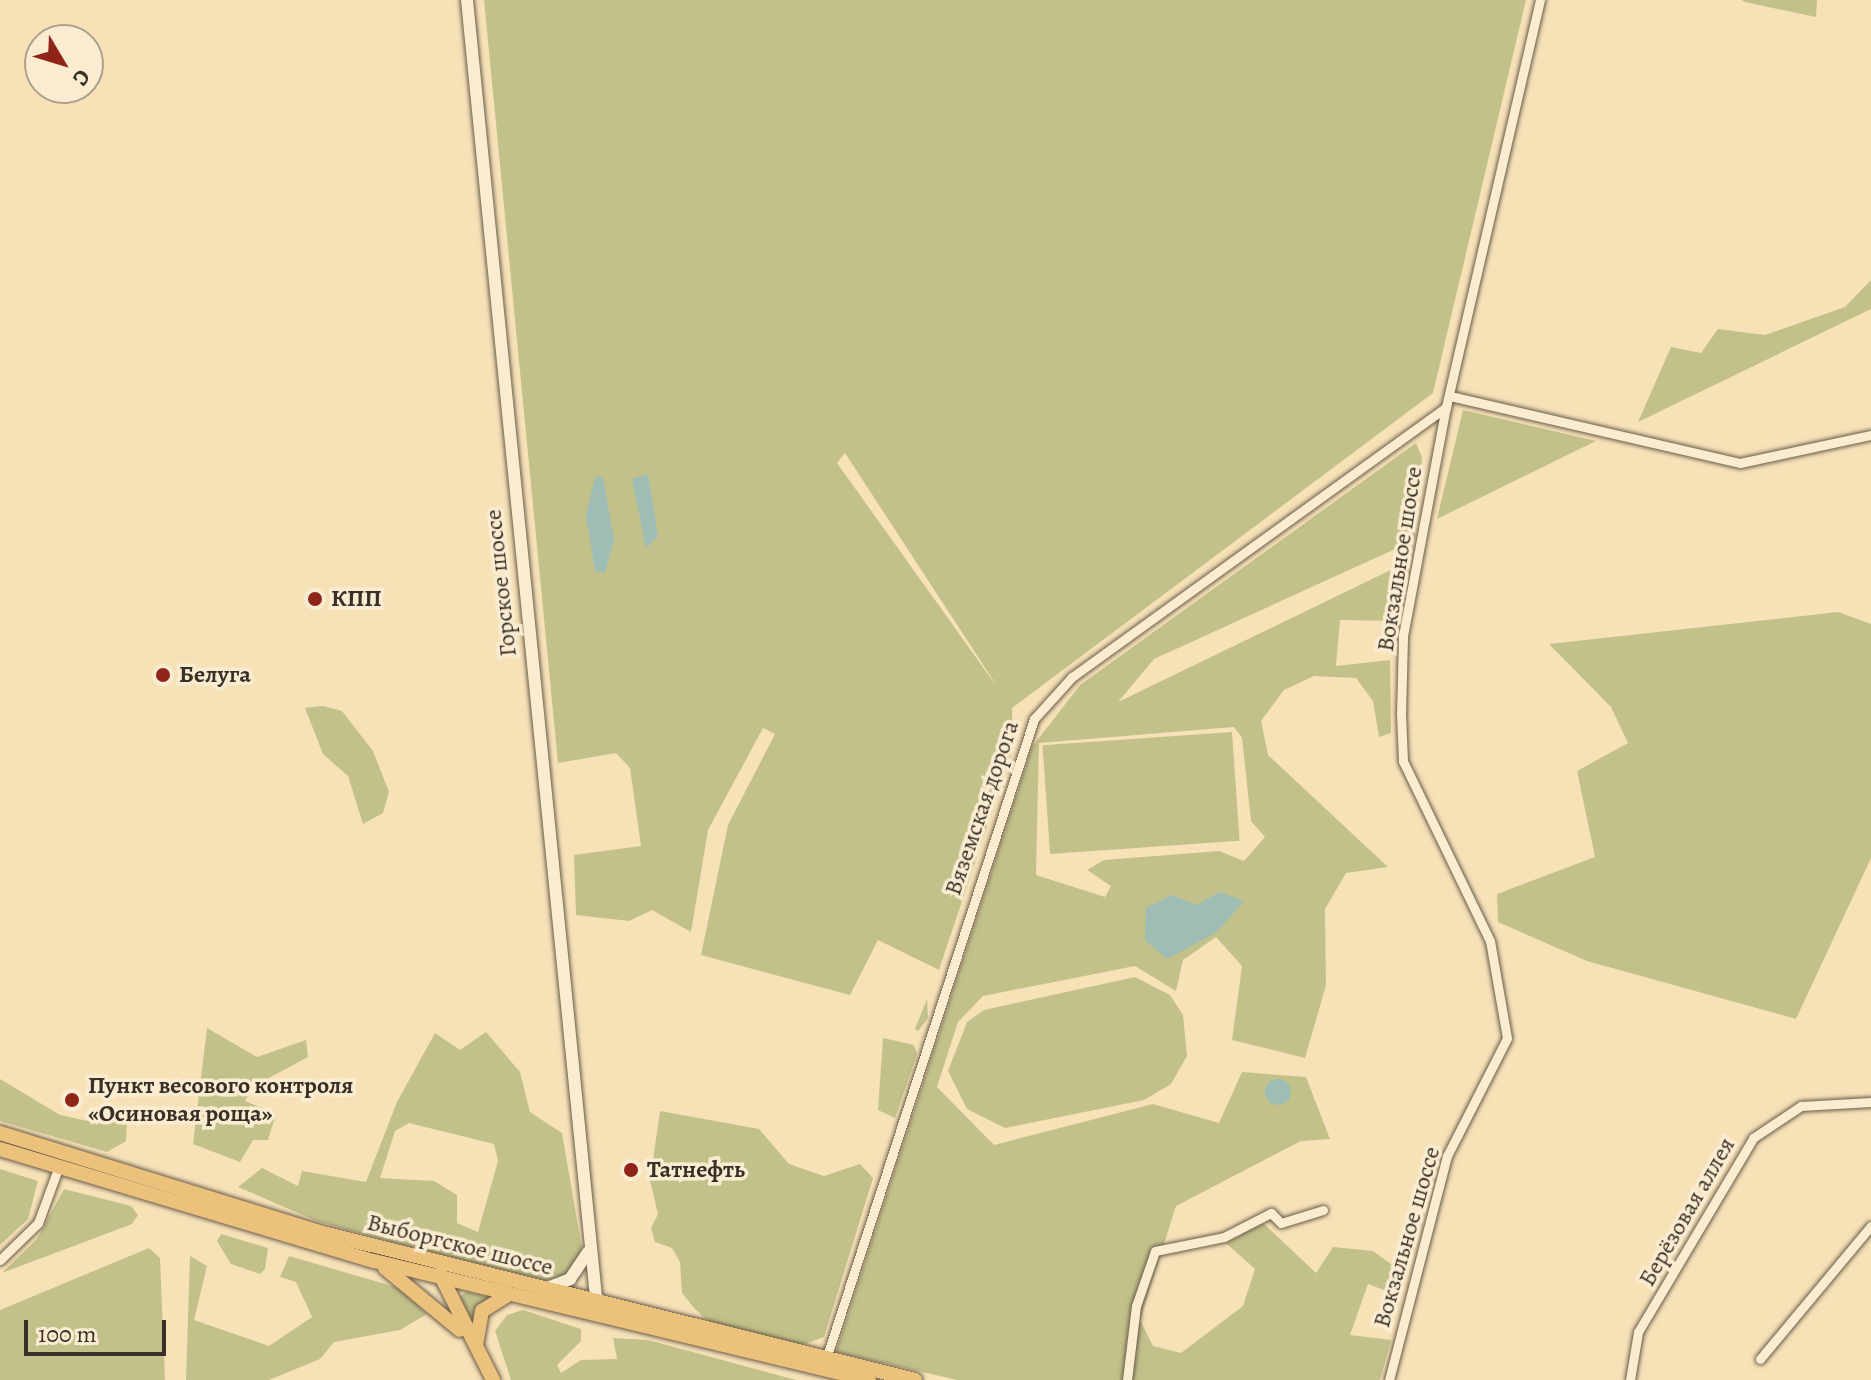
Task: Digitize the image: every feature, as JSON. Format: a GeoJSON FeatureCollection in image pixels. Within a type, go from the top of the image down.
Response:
{"type":"FeatureCollection","features":[{"type":"Feature","properties":{"kind":"main road","name":"Горское шоссе"},"geometry":{"type":"LineString","coordinates":[[467,0],[589,1249],[600,1307]]}},
{"type":"Feature","properties":{"kind":"main road","name":"Выборгское шоссе"},"geometry":{"type":"LineString","coordinates":[[0,1133],[510,1294],[600,1307],[915,1380]]}},
{"type":"Feature","properties":{"kind":"main road","name":"Выборгское шоссе"},"geometry":{"type":"LineString","coordinates":[[0,1149],[374,1261],[544,1289],[869,1380]]}},
{"type":"Feature","properties":{"kind":"main road","name":"Горское шоссе"},"geometry":{"type":"LineString","coordinates":[[582,1162],[600,1307]]}},
{"type":"Feature","properties":{"kind":"main road"},"geometry":{"type":"LineString","coordinates":[[544,1289],[570,1279],[589,1249]]}},
{"type":"Feature","properties":{"kind":"main road"},"geometry":{"type":"LineString","coordinates":[[374,1261],[460,1330]]}},
{"type":"Feature","properties":{"kind":"main road"},"geometry":{"type":"LineString","coordinates":[[436,1273],[485,1380]]}},
{"type":"Feature","properties":{"kind":"main road"},"geometry":{"type":"LineString","coordinates":[[436,1273],[493,1380]]}},
{"type":"Feature","properties":{"kind":"main road"},"geometry":{"type":"LineString","coordinates":[[476,1346],[482,1311],[510,1294]]}},
{"type":"Feature","properties":{"kind":"street","name":"Вокзальное шоссе"},"geometry":{"type":"LineString","coordinates":[[1389,1380],[1447,1156],[1507,1038],[1490,941],[1403,761],[1403,636],[1446,407],[1540,0]]}},
{"type":"Feature","properties":{"kind":"street"},"geometry":{"type":"LineString","coordinates":[[1450,396],[1740,463],[1871,435]]}},
{"type":"Feature","properties":{"kind":"street","name":"Вяземская дорога"},"geometry":{"type":"LineString","coordinates":[[826,1359],[1034,719],[1072,677],[1446,407]]}},
{"type":"Feature","properties":{"kind":"street","name":"Берёзовая аллея"},"geometry":{"type":"LineString","coordinates":[[1630,1380],[1638,1332],[1753,1138],[1801,1106],[1871,1102]]}},
{"type":"Feature","properties":{"kind":"street"},"geometry":{"type":"LineString","coordinates":[[0,1260],[38,1223],[59,1166]]}},
{"type":"Feature","properties":{"kind":"street"},"geometry":{"type":"LineString","coordinates":[[1127,1380],[1136,1306],[1155,1251],[1224,1237],[1271,1213],[1281,1223],[1323,1210]]}},
{"type":"Feature","properties":{"kind":"street"},"geometry":{"type":"LineString","coordinates":[[1760,1359],[1871,1226]]}},
{"type":"Feature","properties":{"kind":"shaded area"},"geometry":{"type":"Polygon","coordinates":[[[484,0],[1526,0],[1433,393],[1012,708],[1013,749],[939,970],[878,940],[850,995],[701,955],[728,825],[775,734],[763,728],[708,830],[691,932],[652,910],[629,921],[576,915],[574,855],[641,846],[630,768],[616,753],[558,763],[484,0]],[[845,453],[837,463],[995,684],[845,453]]]}},
{"type":"Feature","properties":{"kind":"shaded area"},"geometry":{"type":"Polygon","coordinates":[[[1742,0],[1817,0],[1816,17],[1745,2],[1742,0]]]}},
{"type":"Feature","properties":{"kind":"shaded area"},"geometry":{"type":"Polygon","coordinates":[[[1871,280],[1871,309],[1638,422],[1671,347],[1701,353],[1718,329],[1765,335],[1845,307],[1871,280]]]}},
{"type":"Feature","properties":{"kind":"shaded area"},"geometry":{"type":"Polygon","coordinates":[[[1463,410],[1596,441],[1437,519],[1463,410]]]}},
{"type":"Feature","properties":{"kind":"shaded area"},"geometry":{"type":"Polygon","coordinates":[[[1416,443],[1422,457],[1415,540],[1154,659],[1118,702],[1403,564],[1393,621],[1340,620],[1336,666],[1390,660],[1391,733],[1379,737],[1373,701],[1356,678],[1314,676],[1284,690],[1261,721],[1268,755],[1388,867],[1346,873],[1325,909],[1326,985],[1305,1058],[1232,1040],[1242,966],[1216,937],[1183,960],[1176,991],[1135,966],[983,996],[958,1022],[937,1087],[994,1145],[1153,1104],[1219,1123],[1242,1072],[1306,1077],[1330,1139],[1301,1141],[1176,1206],[1140,1320],[1153,1346],[1181,1353],[1243,1306],[1255,1269],[1226,1243],[1263,1223],[1316,1273],[1333,1247],[1373,1251],[1395,1267],[1389,1292],[1368,1284],[1350,1335],[1391,1340],[1380,1380],[957,1380],[836,1352],[1032,747],[1080,685],[1416,443]],[[1234,727],[1039,743],[1036,875],[1105,897],[1111,886],[1087,870],[1104,860],[1219,851],[1244,861],[1265,837],[1251,821],[1242,738],[1234,727]]]}},
{"type":"Feature","properties":{"kind":"shaded area"},"geometry":{"type":"Polygon","coordinates":[[[1838,612],[1871,624],[1871,858],[1796,1019],[1587,961],[1498,922],[1497,894],[1595,857],[1577,771],[1628,743],[1611,707],[1549,644],[1838,612]]]}},
{"type":"Feature","properties":{"kind":"shaded area"},"geometry":{"type":"Polygon","coordinates":[[[323,706],[342,711],[373,751],[389,792],[383,813],[363,824],[348,776],[323,754],[305,708],[323,706]]]}},
{"type":"Feature","properties":{"kind":"shaded area"},"geometry":{"type":"Polygon","coordinates":[[[1232,732],[1240,841],[1050,854],[1042,745],[1232,732]]]}},
{"type":"Feature","properties":{"kind":"shaded area"},"geometry":{"type":"Polygon","coordinates":[[[1135,977],[1170,995],[1183,1015],[1187,1056],[1171,1084],[1144,1100],[1005,1128],[967,1109],[948,1071],[967,1022],[984,1010],[1135,977]]]}},
{"type":"Feature","properties":{"kind":"shaded area"},"geometry":{"type":"Polygon","coordinates":[[[927,999],[928,1018],[918,1031],[915,1029],[927,999]]]}},
{"type":"Feature","properties":{"kind":"shaded area"},"geometry":{"type":"Polygon","coordinates":[[[207,1028],[257,1057],[306,1040],[308,1057],[252,1087],[245,1101],[276,1114],[268,1140],[253,1140],[240,1162],[193,1144],[207,1028]]]}},
{"type":"Feature","properties":{"kind":"shaded area"},"geometry":{"type":"Polygon","coordinates":[[[486,1032],[520,1072],[530,1112],[562,1133],[582,1249],[567,1276],[539,1282],[319,1222],[238,1187],[262,1168],[298,1186],[302,1171],[366,1182],[397,1102],[435,1033],[460,1050],[486,1032]],[[409,1123],[395,1131],[380,1178],[434,1181],[457,1195],[457,1223],[478,1232],[498,1161],[494,1144],[409,1123]]]}},
{"type":"Feature","properties":{"kind":"shaded area"},"geometry":{"type":"Polygon","coordinates":[[[883,1038],[914,1045],[917,1054],[895,1118],[878,1110],[883,1038]]]}},
{"type":"Feature","properties":{"kind":"shaded area"},"geometry":{"type":"Polygon","coordinates":[[[0,1079],[60,1115],[102,1124],[117,1114],[127,1124],[126,1141],[107,1152],[0,1121],[0,1079]]]}},
{"type":"Feature","properties":{"kind":"shaded area"},"geometry":{"type":"Polygon","coordinates":[[[660,1111],[759,1129],[789,1164],[824,1176],[860,1164],[873,1178],[824,1337],[802,1345],[713,1326],[682,1293],[680,1262],[672,1248],[655,1242],[651,1228],[658,1214],[650,1181],[660,1111]]]}},
{"type":"Feature","properties":{"kind":"shaded area"},"geometry":{"type":"Polygon","coordinates":[[[0,1169],[38,1181],[28,1219],[0,1245],[0,1169]]]}},
{"type":"Feature","properties":{"kind":"shaded area"},"geometry":{"type":"Polygon","coordinates":[[[64,1189],[131,1206],[138,1215],[132,1224],[2,1273],[37,1239],[64,1189]]]}},
{"type":"Feature","properties":{"kind":"shaded area"},"geometry":{"type":"Polygon","coordinates":[[[221,1234],[268,1248],[265,1269],[260,1274],[231,1264],[217,1241],[221,1234]]]}},
{"type":"Feature","properties":{"kind":"shaded area"},"geometry":{"type":"Polygon","coordinates":[[[149,1248],[160,1258],[165,1380],[0,1380],[0,1310],[149,1248]]]}},
{"type":"Feature","properties":{"kind":"shaded area"},"geometry":{"type":"Polygon","coordinates":[[[190,1256],[207,1266],[194,1320],[269,1346],[312,1317],[296,1282],[280,1277],[289,1256],[399,1288],[427,1314],[400,1330],[334,1342],[320,1359],[269,1380],[186,1380],[190,1256]]]}},
{"type":"Feature","properties":{"kind":"shaded area"},"geometry":{"type":"Polygon","coordinates":[[[466,1292],[488,1297],[473,1323],[460,1297],[466,1292]]]}},
{"type":"Feature","properties":{"kind":"shaded area"},"geometry":{"type":"Polygon","coordinates":[[[523,1310],[581,1329],[581,1341],[557,1365],[561,1373],[581,1360],[617,1359],[613,1338],[648,1340],[796,1380],[511,1380],[495,1331],[507,1315],[523,1310]]]}},
{"type":"Feature","properties":{"kind":"water"},"geometry":{"type":"Polygon","coordinates":[[[648,474],[658,536],[646,548],[632,479],[648,474]]]}},
{"type":"Feature","properties":{"kind":"water"},"geometry":{"type":"Polygon","coordinates":[[[595,477],[603,477],[614,540],[605,573],[595,571],[586,515],[595,477]]]}},
{"type":"Feature","properties":{"kind":"water"},"geometry":{"type":"Polygon","coordinates":[[[1220,892],[1244,901],[1217,932],[1167,959],[1145,940],[1146,908],[1172,895],[1196,905],[1220,892]]]}},
{"type":"Feature","properties":{"kind":"water"},"geometry":{"type":"Polygon","coordinates":[[[1278,1079],[1287,1083],[1291,1092],[1287,1101],[1278,1105],[1269,1101],[1265,1092],[1269,1083],[1278,1079]]]}},
{"type":"Feature","properties":{"kind":"place","name":"КПП"},"geometry":{"type":"Point","coordinates":[315,599]}},
{"type":"Feature","properties":{"kind":"place","name":"Белуга"},"geometry":{"type":"Point","coordinates":[163,675]}},
{"type":"Feature","properties":{"kind":"place","name":"Пункт весового контроля «Осиновая роща»"},"geometry":{"type":"Point","coordinates":[72,1100]}},
{"type":"Feature","properties":{"kind":"place","name":"Татнефть"},"geometry":{"type":"Point","coordinates":[631,1170]}}]}
